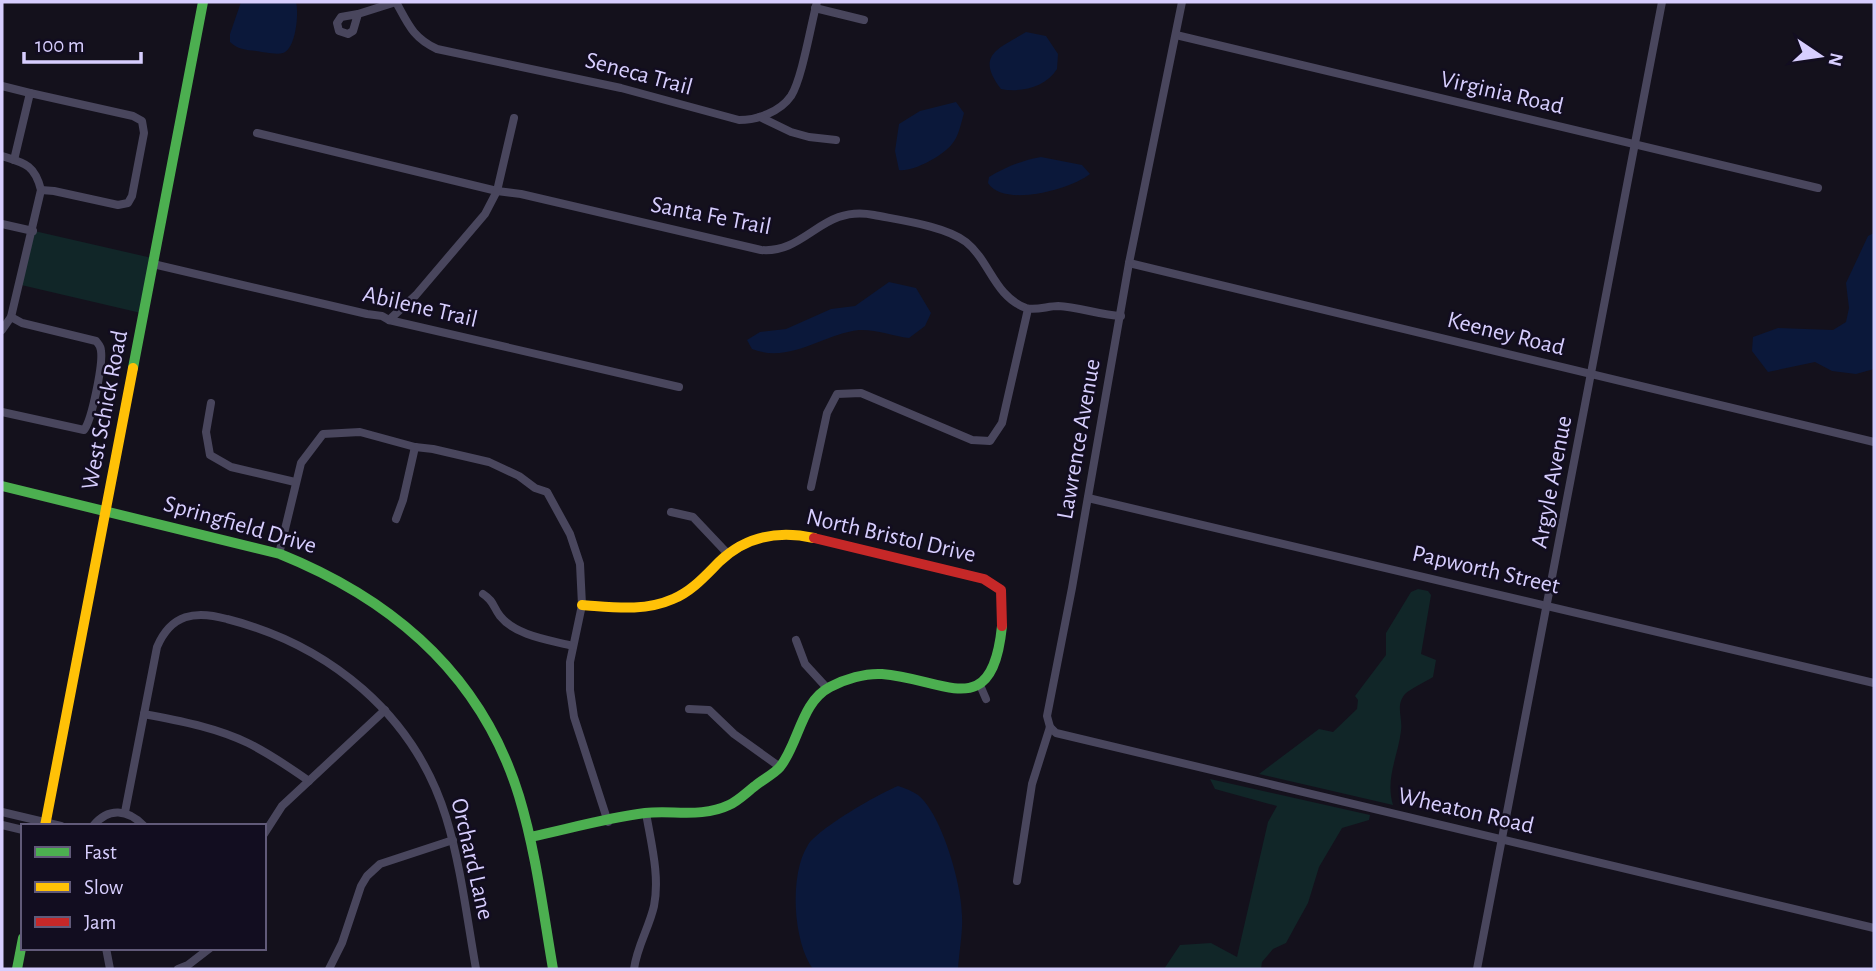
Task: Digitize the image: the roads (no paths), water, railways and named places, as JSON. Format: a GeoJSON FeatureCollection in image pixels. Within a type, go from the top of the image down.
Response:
{"type":"FeatureCollection","features":[{"type":"Feature","properties":{"kind":"street","name":"West Schick Road"},"geometry":{"type":"LineString","coordinates":[[45,824],[203,2]]}},
{"type":"Feature","properties":{"kind":"street"},"geometry":{"type":"LineString","coordinates":[[358,15],[396,2]]}},
{"type":"Feature","properties":{"kind":"street","name":"Seneca Trail"},"geometry":{"type":"LineString","coordinates":[[396,2],[413,33],[438,49],[608,85],[739,120],[760,117]]}},
{"type":"Feature","properties":{"kind":"street","name":"Lawrence Avenue"},"geometry":{"type":"LineString","coordinates":[[1017,881],[1032,785],[1050,727],[1047,716],[1129,263],[1182,2]]}},
{"type":"Feature","properties":{"kind":"street","name":"Argyle Avenue"},"geometry":{"type":"LineString","coordinates":[[1477,969],[1637,144],[1662,2]]}},
{"type":"Feature","properties":{"kind":"street"},"geometry":{"type":"LineString","coordinates":[[760,117],[785,103],[796,88],[816,5],[864,20]]}},
{"type":"Feature","properties":{"kind":"street","name":"Virginia Road"},"geometry":{"type":"LineString","coordinates":[[1176,35],[1818,188]]}},
{"type":"Feature","properties":{"kind":"street"},"geometry":{"type":"LineString","coordinates":[[2,86],[133,116],[142,121],[144,133],[132,196],[128,203],[118,205],[41,190]]}},
{"type":"Feature","properties":{"kind":"street"},"geometry":{"type":"LineString","coordinates":[[15,160],[30,93]]}},
{"type":"Feature","properties":{"kind":"street"},"geometry":{"type":"LineString","coordinates":[[760,117],[800,134],[836,140]]}},
{"type":"Feature","properties":{"kind":"street"},"geometry":{"type":"LineString","coordinates":[[389,320],[416,295],[485,214],[497,191],[514,118]]}},
{"type":"Feature","properties":{"kind":"street","name":"Santa Fe Trail"},"geometry":{"type":"LineString","coordinates":[[257,132],[497,191],[521,194],[765,251],[785,248],[839,216],[872,214],[947,232],[964,239],[976,251],[997,286],[1009,298],[1028,309]]}},
{"type":"Feature","properties":{"kind":"street"},"geometry":{"type":"LineString","coordinates":[[2,156],[33,170],[41,190],[11,317],[2,330]]}},
{"type":"Feature","properties":{"kind":"street"},"geometry":{"type":"LineString","coordinates":[[2,224],[33,231]]}},
{"type":"Feature","properties":{"kind":"street","name":"Keeney Road"},"geometry":{"type":"LineString","coordinates":[[1129,263],[1874,442]]}},
{"type":"Feature","properties":{"kind":"street","name":"Abilene Trail"},"geometry":{"type":"LineString","coordinates":[[153,264],[679,387]]}},
{"type":"Feature","properties":{"kind":"street"},"geometry":{"type":"LineString","coordinates":[[811,487],[827,413],[837,394],[861,393],[972,440],[990,441],[1002,423],[1028,309],[1057,306],[1121,316]]}},
{"type":"Feature","properties":{"kind":"street"},"geometry":{"type":"LineString","coordinates":[[2,412],[84,430],[90,419],[101,362],[99,345],[89,339],[22,323],[11,317]]}},
{"type":"Feature","properties":{"kind":"street"},"geometry":{"type":"LineString","coordinates":[[211,402],[206,432],[210,455],[231,467],[295,482]]}},
{"type":"Feature","properties":{"kind":"street"},"geometry":{"type":"LineString","coordinates":[[279,554],[295,482],[307,453],[323,434],[360,432],[489,463],[512,472],[535,488],[547,492],[575,548],[580,564],[582,605],[569,677],[574,717],[608,822]]}},
{"type":"Feature","properties":{"kind":"street"},"geometry":{"type":"LineString","coordinates":[[396,519],[415,447]]}},
{"type":"Feature","properties":{"kind":"street","name":"Springfield Drive"},"geometry":{"type":"LineString","coordinates":[[2,486],[279,554],[319,570],[376,603],[410,629],[439,657],[471,697],[495,739],[517,791],[530,837],[553,969]]}},
{"type":"Feature","properties":{"kind":"street","name":"Papworth Street"},"geometry":{"type":"LineString","coordinates":[[1088,498],[1874,683]]}},
{"type":"Feature","properties":{"kind":"street"},"geometry":{"type":"LineString","coordinates":[[671,512],[693,517],[727,554]]}},
{"type":"Feature","properties":{"kind":"street","name":"North Bristol Drive"},"geometry":{"type":"LineString","coordinates":[[582,605],[630,609],[662,604],[694,589],[727,554],[764,535],[800,535],[978,577],[1001,590],[1005,618],[996,664],[990,676],[980,685]]}},
{"type":"Feature","properties":{"kind":"street"},"geometry":{"type":"LineString","coordinates":[[484,594],[492,600],[500,616],[517,629],[573,646]]}},
{"type":"Feature","properties":{"kind":"street","name":"Orchard Lane"},"geometry":{"type":"LineString","coordinates":[[144,714],[157,647],[166,630],[183,617],[209,614],[255,626],[290,640],[345,673],[384,710],[411,744],[431,779],[453,840],[476,969]]}},
{"type":"Feature","properties":{"kind":"street"},"geometry":{"type":"LineString","coordinates":[[796,640],[805,664],[827,688]]}},
{"type":"Feature","properties":{"kind":"street"},"geometry":{"type":"LineString","coordinates":[[530,837],[646,813],[690,814],[729,805],[780,767],[804,715],[827,688],[848,679],[869,674],[894,676],[954,689],[966,690],[980,685],[986,699]]}},
{"type":"Feature","properties":{"kind":"street"},"geometry":{"type":"LineString","coordinates":[[689,709],[709,710],[734,734],[780,767]]}},
{"type":"Feature","properties":{"kind":"street"},"geometry":{"type":"LineString","coordinates":[[266,831],[282,806],[384,710]]}},
{"type":"Feature","properties":{"kind":"street"},"geometry":{"type":"LineString","coordinates":[[125,812],[144,714],[194,723],[227,734],[264,752],[309,780]]}},
{"type":"Feature","properties":{"kind":"street","name":"Wheaton Road"},"geometry":{"type":"LineString","coordinates":[[1050,727],[1056,733],[1874,928]]}},
{"type":"Feature","properties":{"kind":"street"},"geometry":{"type":"LineString","coordinates":[[2,812],[45,824]]}},
{"type":"Feature","properties":{"kind":"street"},"geometry":{"type":"LineString","coordinates":[[96,824],[108,814],[125,812],[141,824]]}},
{"type":"Feature","properties":{"kind":"street"},"geometry":{"type":"LineString","coordinates":[[634,969],[637,949],[653,910],[656,894],[646,813]]}},
{"type":"Feature","properties":{"kind":"street"},"geometry":{"type":"LineString","coordinates":[[2,825],[21,830]]}},
{"type":"Feature","properties":{"kind":"street"},"geometry":{"type":"LineString","coordinates":[[328,969],[342,943],[361,886],[367,876],[380,864],[453,840]]}},
{"type":"Feature","properties":{"kind":"street"},"geometry":{"type":"LineString","coordinates":[[16,969],[21,947]]}},
{"type":"Feature","properties":{"kind":"street"},"geometry":{"type":"LineString","coordinates":[[106,950],[110,969]]}},
{"type":"Feature","properties":{"kind":"street"},"geometry":{"type":"LineString","coordinates":[[178,969],[207,950]]}},
{"type":"Feature","properties":{"kind":"water"},"geometry":{"type":"Polygon","coordinates":[[[241,2],[296,2],[296,30],[287,50],[280,54],[266,53],[242,49],[230,42],[230,34],[241,2]]]}},
{"type":"Feature","properties":{"kind":"water"},"geometry":{"type":"Polygon","coordinates":[[[1026,32],[1046,36],[1058,54],[1057,69],[1046,80],[1032,87],[1001,89],[990,68],[993,54],[1026,32]]]}},
{"type":"Feature","properties":{"kind":"water"},"geometry":{"type":"Polygon","coordinates":[[[956,102],[964,113],[952,144],[927,162],[899,170],[895,151],[899,124],[920,111],[956,102]]]}},
{"type":"Feature","properties":{"kind":"water"},"geometry":{"type":"Polygon","coordinates":[[[1041,157],[1082,165],[1090,174],[1068,185],[1038,194],[1008,194],[996,190],[988,183],[989,177],[1002,170],[1041,157]]]}},
{"type":"Feature","properties":{"kind":"water"},"geometry":{"type":"Polygon","coordinates":[[[1874,233],[1874,369],[1856,374],[1832,371],[1815,362],[1768,372],[1752,351],[1753,337],[1778,328],[1833,330],[1846,322],[1849,308],[1846,283],[1868,236],[1874,233]]]}},
{"type":"Feature","properties":{"kind":"water"},"geometry":{"type":"Polygon","coordinates":[[[889,282],[916,288],[931,313],[925,326],[909,338],[859,330],[780,353],[752,349],[747,340],[760,332],[786,329],[831,309],[855,306],[889,282]]]}},
{"type":"Feature","properties":{"kind":"water"},"geometry":{"type":"Polygon","coordinates":[[[898,786],[918,795],[927,804],[949,851],[961,902],[962,928],[958,969],[813,969],[801,942],[796,908],[798,873],[808,845],[836,821],[898,786]]]}}]}
